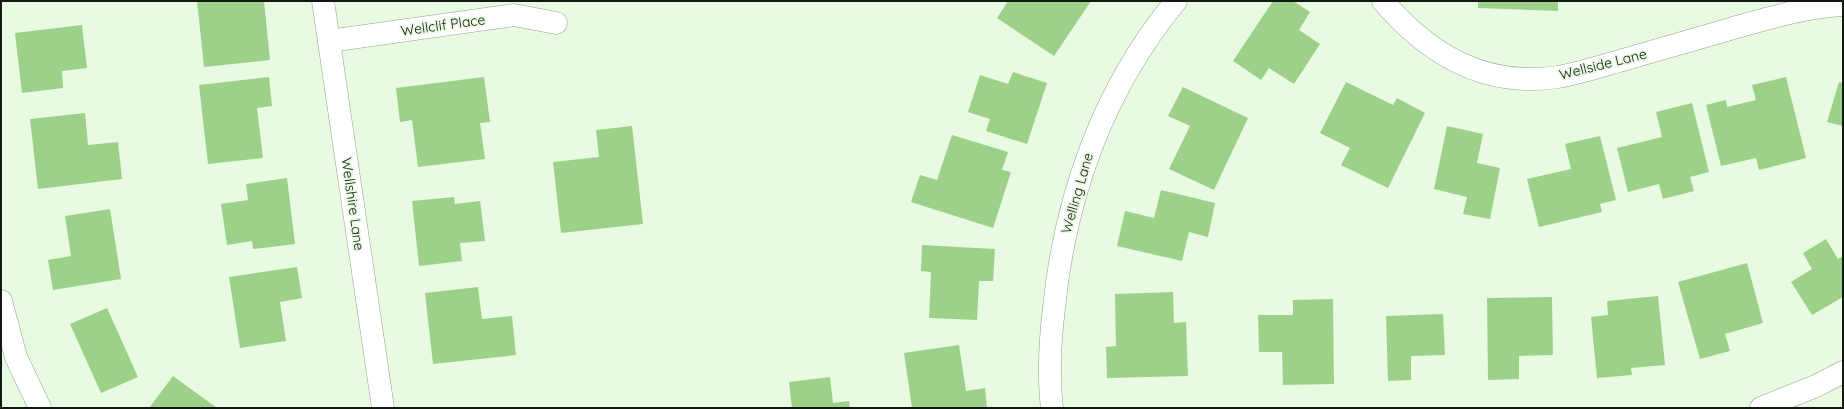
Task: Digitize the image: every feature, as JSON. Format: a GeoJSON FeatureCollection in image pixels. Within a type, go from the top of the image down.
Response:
{"type":"FeatureCollection","features":[{"type":"Feature","properties":{"kind":"street","name":"Wellshire Lane"},"geometry":{"type":"LineString","coordinates":[[323,1],[383,408]]}},
{"type":"Feature","properties":{"kind":"street","name":"Welling Lane"},"geometry":{"type":"LineString","coordinates":[[1052,408],[1050,357],[1055,292],[1062,245],[1080,178],[1096,135],[1119,88],[1143,46],[1176,1]]}},
{"type":"Feature","properties":{"kind":"street","name":"Wellside Lane"},"geometry":{"type":"LineString","coordinates":[[1383,1],[1396,16],[1423,41],[1455,62],[1475,70],[1496,75],[1537,78],[1558,77],[1595,68],[1792,12],[1843,5]]}},
{"type":"Feature","properties":{"kind":"street","name":"Wellclif Place"},"geometry":{"type":"LineString","coordinates":[[329,41],[514,15],[556,23]]}},
{"type":"Feature","properties":{"kind":"street"},"geometry":{"type":"LineString","coordinates":[[1,301],[16,357],[40,408]]}},
{"type":"Feature","properties":{"kind":"street"},"geometry":{"type":"LineString","coordinates":[[1762,408],[1816,386],[1843,372]]}},
{"type":"Feature","properties":{"kind":"building"},"geometry":{"type":"Polygon","coordinates":[[[197,1],[264,1],[270,60],[204,67],[197,1]]]}},
{"type":"Feature","properties":{"kind":"building"},"geometry":{"type":"Polygon","coordinates":[[[1008,1],[1091,1],[1054,56],[997,18],[1008,1]]]}},
{"type":"Feature","properties":{"kind":"building"},"geometry":{"type":"Polygon","coordinates":[[[1273,1],[1293,1],[1310,12],[1299,30],[1320,44],[1294,84],[1269,68],[1261,80],[1233,61],[1273,1]]]}},
{"type":"Feature","properties":{"kind":"building"},"geometry":{"type":"Polygon","coordinates":[[[1478,1],[1558,1],[1558,11],[1478,8],[1478,1]]]}},
{"type":"Feature","properties":{"kind":"building"},"geometry":{"type":"Polygon","coordinates":[[[82,25],[87,68],[62,71],[63,88],[22,93],[15,33],[82,25]]]}},
{"type":"Feature","properties":{"kind":"building"},"geometry":{"type":"Polygon","coordinates":[[[1013,72],[1047,83],[1027,144],[986,131],[990,119],[968,112],[980,75],[1008,84],[1013,72]]]}},
{"type":"Feature","properties":{"kind":"building"},"geometry":{"type":"Polygon","coordinates":[[[269,77],[272,106],[257,108],[263,158],[208,164],[199,85],[269,77]]]}},
{"type":"Feature","properties":{"kind":"building"},"geometry":{"type":"Polygon","coordinates":[[[484,77],[490,122],[480,123],[485,159],[418,167],[412,120],[400,122],[396,88],[484,77]]]}},
{"type":"Feature","properties":{"kind":"building"},"geometry":{"type":"Polygon","coordinates":[[[1786,77],[1806,158],[1759,170],[1756,158],[1721,166],[1706,105],[1726,100],[1727,107],[1756,100],[1752,85],[1786,77]]]}},
{"type":"Feature","properties":{"kind":"building"},"geometry":{"type":"Polygon","coordinates":[[[1346,82],[1393,105],[1397,98],[1425,113],[1388,188],[1341,165],[1350,148],[1320,133],[1346,82]]]}},
{"type":"Feature","properties":{"kind":"building"},"geometry":{"type":"Polygon","coordinates":[[[1839,82],[1843,83],[1843,126],[1827,122],[1839,82]]]}},
{"type":"Feature","properties":{"kind":"building"},"geometry":{"type":"Polygon","coordinates":[[[1183,87],[1248,118],[1214,190],[1169,169],[1190,126],[1168,116],[1183,87]]]}},
{"type":"Feature","properties":{"kind":"building"},"geometry":{"type":"Polygon","coordinates":[[[1692,103],[1709,172],[1690,177],[1694,191],[1663,199],[1659,184],[1628,192],[1617,148],[1662,137],[1656,112],[1692,103]]]}},
{"type":"Feature","properties":{"kind":"building"},"geometry":{"type":"Polygon","coordinates":[[[85,113],[88,145],[118,142],[122,179],[38,189],[30,119],[85,113]]]}},
{"type":"Feature","properties":{"kind":"building"},"geometry":{"type":"Polygon","coordinates":[[[632,126],[643,224],[561,233],[553,162],[599,157],[596,130],[632,126]]]}},
{"type":"Feature","properties":{"kind":"building"},"geometry":{"type":"Polygon","coordinates":[[[1447,126],[1483,134],[1477,163],[1500,168],[1490,219],[1463,214],[1467,197],[1434,189],[1447,126]]]}},
{"type":"Feature","properties":{"kind":"building"},"geometry":{"type":"Polygon","coordinates":[[[952,135],[1008,152],[1002,170],[1011,172],[993,228],[911,202],[920,175],[937,180],[952,135]]]}},
{"type":"Feature","properties":{"kind":"building"},"geometry":{"type":"Polygon","coordinates":[[[1600,136],[1616,200],[1600,204],[1602,212],[1539,227],[1527,179],[1571,169],[1565,144],[1600,136]]]}},
{"type":"Feature","properties":{"kind":"building"},"geometry":{"type":"Polygon","coordinates":[[[287,178],[295,244],[253,249],[252,241],[227,245],[221,204],[248,200],[246,184],[287,178]]]}},
{"type":"Feature","properties":{"kind":"building"},"geometry":{"type":"Polygon","coordinates":[[[1161,190],[1215,203],[1208,237],[1189,232],[1182,261],[1117,246],[1125,211],[1154,218],[1161,190]]]}},
{"type":"Feature","properties":{"kind":"building"},"geometry":{"type":"Polygon","coordinates":[[[454,197],[455,204],[480,201],[485,241],[460,243],[462,261],[419,266],[412,201],[454,197]]]}},
{"type":"Feature","properties":{"kind":"building"},"geometry":{"type":"Polygon","coordinates":[[[110,209],[121,279],[53,290],[48,260],[71,256],[65,216],[110,209]]]}},
{"type":"Feature","properties":{"kind":"building"},"geometry":{"type":"Polygon","coordinates":[[[1826,239],[1838,259],[1843,256],[1843,297],[1812,315],[1791,282],[1812,269],[1803,253],[1826,239]]]}},
{"type":"Feature","properties":{"kind":"building"},"geometry":{"type":"Polygon","coordinates":[[[922,245],[995,249],[993,281],[979,281],[977,320],[929,318],[931,272],[921,271],[922,245]]]}},
{"type":"Feature","properties":{"kind":"building"},"geometry":{"type":"Polygon","coordinates":[[[1747,263],[1763,323],[1725,334],[1730,351],[1700,359],[1678,282],[1747,263]]]}},
{"type":"Feature","properties":{"kind":"building"},"geometry":{"type":"Polygon","coordinates":[[[297,267],[302,298],[280,302],[286,341],[240,348],[229,277],[297,267]]]}},
{"type":"Feature","properties":{"kind":"building"},"geometry":{"type":"Polygon","coordinates":[[[478,287],[482,319],[512,316],[516,355],[433,364],[425,293],[478,287]]]}},
{"type":"Feature","properties":{"kind":"building"},"geometry":{"type":"Polygon","coordinates":[[[1173,292],[1174,323],[1186,322],[1188,376],[1107,378],[1106,347],[1116,346],[1115,294],[1173,292]]]}},
{"type":"Feature","properties":{"kind":"building"},"geometry":{"type":"Polygon","coordinates":[[[1658,296],[1665,365],[1631,368],[1632,375],[1597,378],[1591,317],[1608,315],[1607,301],[1658,296]]]}},
{"type":"Feature","properties":{"kind":"building"},"geometry":{"type":"Polygon","coordinates":[[[1552,297],[1553,355],[1519,356],[1519,379],[1488,380],[1487,298],[1552,297]]]}},
{"type":"Feature","properties":{"kind":"building"},"geometry":{"type":"Polygon","coordinates":[[[1333,299],[1334,384],[1283,385],[1282,352],[1259,352],[1258,315],[1293,315],[1293,300],[1333,299]]]}},
{"type":"Feature","properties":{"kind":"building"},"geometry":{"type":"Polygon","coordinates":[[[107,308],[138,377],[101,393],[70,324],[107,308]]]}},
{"type":"Feature","properties":{"kind":"building"},"geometry":{"type":"Polygon","coordinates":[[[1443,314],[1445,355],[1411,356],[1411,380],[1388,381],[1386,316],[1443,314]]]}},
{"type":"Feature","properties":{"kind":"building"},"geometry":{"type":"Polygon","coordinates":[[[959,345],[966,391],[985,388],[987,408],[912,408],[904,353],[959,345]]]}},
{"type":"Feature","properties":{"kind":"building"},"geometry":{"type":"Polygon","coordinates":[[[173,376],[217,408],[149,408],[173,376]]]}},
{"type":"Feature","properties":{"kind":"building"},"geometry":{"type":"Polygon","coordinates":[[[830,377],[833,403],[849,401],[850,408],[792,408],[789,382],[830,377]]]}}]}
